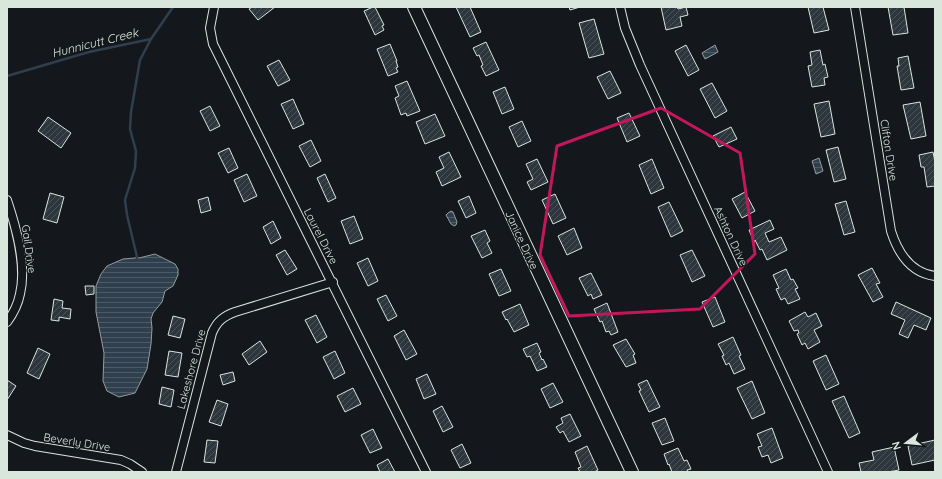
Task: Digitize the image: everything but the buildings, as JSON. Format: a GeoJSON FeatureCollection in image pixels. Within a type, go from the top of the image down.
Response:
{"type":"FeatureCollection","features":[{"type":"Feature","properties":{"kind":"street","name":"Laurel Drive"},"geometry":{"type":"LineString","coordinates":[[214,7],[210,28],[213,44],[426,472]]}},
{"type":"Feature","properties":{"kind":"street","name":"Janice Drive"},"geometry":{"type":"LineString","coordinates":[[414,7],[632,472]]}},
{"type":"Feature","properties":{"kind":"street","name":"Ashton Drive"},"geometry":{"type":"LineString","coordinates":[[620,7],[625,28],[632,47],[828,472]]}},
{"type":"Feature","properties":{"kind":"street","name":"Clifton Drive"},"geometry":{"type":"LineString","coordinates":[[855,7],[891,231],[899,250],[912,267],[919,272],[935,276]]}},
{"type":"Feature","properties":{"kind":"street","name":"Gail Drive"},"geometry":{"type":"LineString","coordinates":[[7,200],[17,236],[22,281],[16,307],[7,322]]}},
{"type":"Feature","properties":{"kind":"street","name":"Lakeshore Drive"},"geometry":{"type":"LineString","coordinates":[[176,472],[212,333],[217,322],[227,315],[235,312],[332,282]]}},
{"type":"Feature","properties":{"kind":"street","name":"Beverly Drive"},"geometry":{"type":"LineString","coordinates":[[7,435],[24,443],[35,446],[121,460],[142,472]]}},
{"type":"Feature","properties":{"kind":"highlighted area"},"geometry":{"type":"Polygon","coordinates":[[[661,108],[740,153],[755,254],[700,309],[569,316],[540,255],[557,146],[661,108]]]}},
{"type":"Feature","properties":{"kind":"water"},"geometry":{"type":"Polygon","coordinates":[[[715,45],[718,52],[705,59],[702,53],[715,45]]]}},
{"type":"Feature","properties":{"kind":"water"},"geometry":{"type":"Polygon","coordinates":[[[819,158],[823,171],[816,174],[812,161],[819,158]]]}},
{"type":"Feature","properties":{"kind":"water"},"geometry":{"type":"Polygon","coordinates":[[[451,211],[453,212],[457,222],[454,226],[451,224],[446,215],[451,211]]]}},
{"type":"Feature","properties":{"kind":"water"},"geometry":{"type":"Polygon","coordinates":[[[155,254],[175,264],[178,269],[178,275],[173,286],[165,291],[162,302],[153,313],[151,319],[151,344],[147,369],[135,393],[119,397],[107,391],[103,381],[104,353],[96,312],[96,286],[101,274],[107,266],[123,259],[139,258],[155,254]]]}},
{"type":"Feature","properties":{"kind":"waterway"},"geometry":{"type":"LineString","coordinates":[[137,257],[125,200],[135,168],[136,151],[130,129],[131,112],[140,60],[151,39],[173,7]]}},
{"type":"Feature","properties":{"kind":"waterway","name":"Hunnicutt Creek"},"geometry":{"type":"LineString","coordinates":[[7,76],[89,52],[151,39]]}}]}
